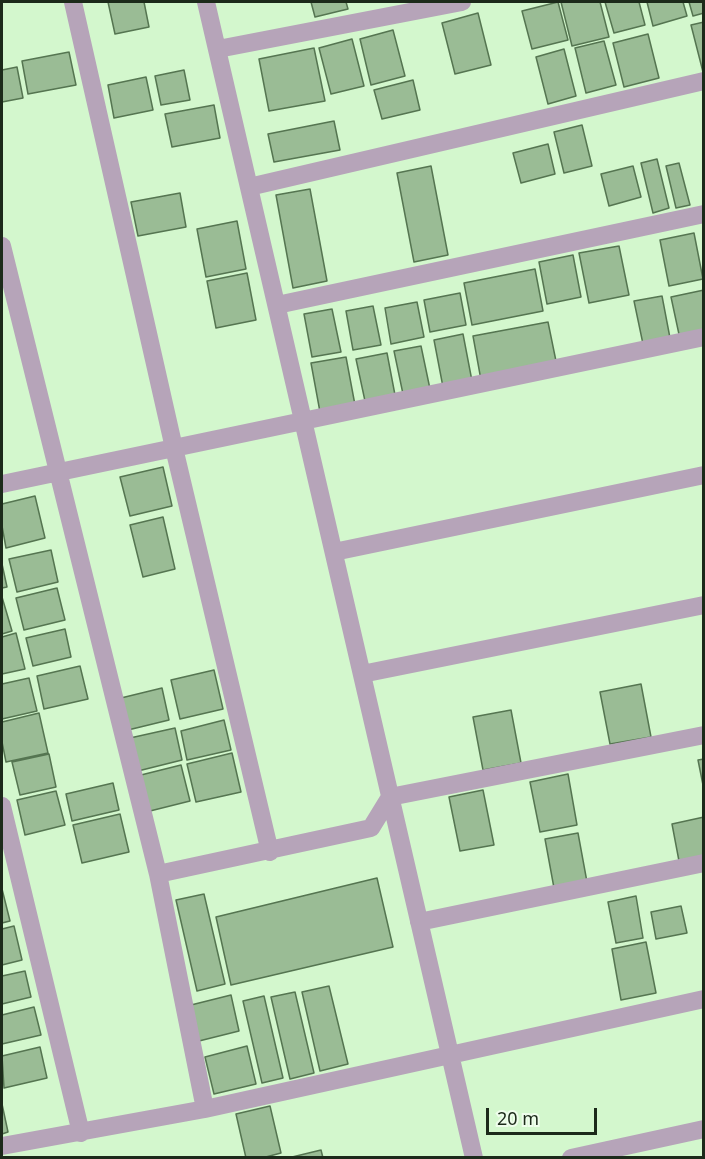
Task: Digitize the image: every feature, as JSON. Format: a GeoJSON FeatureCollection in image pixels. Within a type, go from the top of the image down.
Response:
{"type":"FeatureCollection","features":[{"type":"Feature","properties":{"kind":"street"},"geometry":{"type":"LineString","coordinates":[[74,2],[174,448],[270,852]]}},
{"type":"Feature","properties":{"kind":"street"},"geometry":{"type":"LineString","coordinates":[[206,2],[474,1158]]}},
{"type":"Feature","properties":{"kind":"street"},"geometry":{"type":"LineString","coordinates":[[218,49],[462,2]]}},
{"type":"Feature","properties":{"kind":"street"},"geometry":{"type":"LineString","coordinates":[[249,187],[704,81]]}},
{"type":"Feature","properties":{"kind":"street"},"geometry":{"type":"LineString","coordinates":[[277,304],[704,214]]}},
{"type":"Feature","properties":{"kind":"street"},"geometry":{"type":"LineString","coordinates":[[2,246],[158,874],[205,1109]]}},
{"type":"Feature","properties":{"kind":"street"},"geometry":{"type":"LineString","coordinates":[[2,484],[704,337]]}},
{"type":"Feature","properties":{"kind":"street"},"geometry":{"type":"LineString","coordinates":[[334,552],[704,475]]}},
{"type":"Feature","properties":{"kind":"street"},"geometry":{"type":"LineString","coordinates":[[362,674],[704,605]]}},
{"type":"Feature","properties":{"kind":"street"},"geometry":{"type":"LineString","coordinates":[[158,874],[270,852],[371,828],[390,797],[704,735]]}},
{"type":"Feature","properties":{"kind":"street"},"geometry":{"type":"LineString","coordinates":[[2,806],[81,1133]]}},
{"type":"Feature","properties":{"kind":"street"},"geometry":{"type":"LineString","coordinates":[[419,922],[704,863]]}},
{"type":"Feature","properties":{"kind":"street"},"geometry":{"type":"LineString","coordinates":[[2,1146],[205,1109],[450,1053],[704,999]]}},
{"type":"Feature","properties":{"kind":"street"},"geometry":{"type":"LineString","coordinates":[[571,1158],[704,1129]]}},
{"type":"Feature","properties":{"kind":"building"},"geometry":{"type":"Polygon","coordinates":[[[108,2],[144,2],[149,27],[115,34],[108,2]]]}},
{"type":"Feature","properties":{"kind":"building"},"geometry":{"type":"Polygon","coordinates":[[[311,2],[346,2],[348,9],[315,17],[311,2]]]}},
{"type":"Feature","properties":{"kind":"building"},"geometry":{"type":"Polygon","coordinates":[[[558,2],[568,40],[532,49],[522,11],[558,2]]]}},
{"type":"Feature","properties":{"kind":"building"},"geometry":{"type":"Polygon","coordinates":[[[561,2],[600,2],[609,37],[572,46],[561,2]]]}},
{"type":"Feature","properties":{"kind":"building"},"geometry":{"type":"Polygon","coordinates":[[[605,2],[639,2],[645,25],[614,33],[605,2]]]}},
{"type":"Feature","properties":{"kind":"building"},"geometry":{"type":"Polygon","coordinates":[[[647,2],[683,2],[687,16],[653,26],[647,2]]]}},
{"type":"Feature","properties":{"kind":"building"},"geometry":{"type":"Polygon","coordinates":[[[689,2],[704,2],[704,13],[693,16],[689,2]]]}},
{"type":"Feature","properties":{"kind":"building"},"geometry":{"type":"Polygon","coordinates":[[[478,13],[491,65],[455,74],[442,23],[478,13]]]}},
{"type":"Feature","properties":{"kind":"building"},"geometry":{"type":"Polygon","coordinates":[[[704,22],[704,71],[703,72],[691,25],[704,22]]]}},
{"type":"Feature","properties":{"kind":"building"},"geometry":{"type":"Polygon","coordinates":[[[393,30],[405,76],[371,85],[360,39],[393,30]]]}},
{"type":"Feature","properties":{"kind":"building"},"geometry":{"type":"Polygon","coordinates":[[[648,34],[659,78],[624,87],[613,43],[648,34]]]}},
{"type":"Feature","properties":{"kind":"building"},"geometry":{"type":"Polygon","coordinates":[[[352,39],[364,86],[331,94],[319,48],[352,39]]]}},
{"type":"Feature","properties":{"kind":"building"},"geometry":{"type":"Polygon","coordinates":[[[604,41],[616,85],[586,93],[575,48],[604,41]]]}},
{"type":"Feature","properties":{"kind":"building"},"geometry":{"type":"Polygon","coordinates":[[[314,48],[325,101],[269,111],[259,59],[314,48]]]}},
{"type":"Feature","properties":{"kind":"building"},"geometry":{"type":"Polygon","coordinates":[[[564,49],[576,96],[548,104],[536,57],[564,49]]]}},
{"type":"Feature","properties":{"kind":"building"},"geometry":{"type":"Polygon","coordinates":[[[69,52],[76,85],[28,94],[22,61],[69,52]]]}},
{"type":"Feature","properties":{"kind":"building"},"geometry":{"type":"Polygon","coordinates":[[[17,67],[23,98],[2,102],[2,70],[17,67]]]}},
{"type":"Feature","properties":{"kind":"building"},"geometry":{"type":"Polygon","coordinates":[[[184,70],[190,100],[161,105],[155,76],[184,70]]]}},
{"type":"Feature","properties":{"kind":"building"},"geometry":{"type":"Polygon","coordinates":[[[146,77],[153,110],[114,118],[108,85],[146,77]]]}},
{"type":"Feature","properties":{"kind":"building"},"geometry":{"type":"Polygon","coordinates":[[[413,80],[420,110],[382,119],[374,90],[413,80]]]}},
{"type":"Feature","properties":{"kind":"building"},"geometry":{"type":"Polygon","coordinates":[[[214,105],[220,138],[172,147],[165,114],[214,105]]]}},
{"type":"Feature","properties":{"kind":"building"},"geometry":{"type":"Polygon","coordinates":[[[334,121],[340,150],[274,162],[268,134],[334,121]]]}},
{"type":"Feature","properties":{"kind":"building"},"geometry":{"type":"Polygon","coordinates":[[[582,125],[592,166],[564,173],[554,132],[582,125]]]}},
{"type":"Feature","properties":{"kind":"building"},"geometry":{"type":"Polygon","coordinates":[[[548,144],[555,174],[521,183],[513,153],[548,144]]]}},
{"type":"Feature","properties":{"kind":"building"},"geometry":{"type":"Polygon","coordinates":[[[657,159],[669,208],[653,213],[641,163],[657,159]]]}},
{"type":"Feature","properties":{"kind":"building"},"geometry":{"type":"Polygon","coordinates":[[[679,163],[690,205],[676,208],[666,166],[679,163]]]}},
{"type":"Feature","properties":{"kind":"building"},"geometry":{"type":"Polygon","coordinates":[[[431,166],[448,255],[414,262],[397,173],[431,166]]]}},
{"type":"Feature","properties":{"kind":"building"},"geometry":{"type":"Polygon","coordinates":[[[633,166],[641,197],[609,206],[601,174],[633,166]]]}},
{"type":"Feature","properties":{"kind":"building"},"geometry":{"type":"Polygon","coordinates":[[[310,189],[327,281],[293,288],[276,195],[310,189]]]}},
{"type":"Feature","properties":{"kind":"building"},"geometry":{"type":"Polygon","coordinates":[[[180,193],[186,227],[138,236],[131,202],[180,193]]]}},
{"type":"Feature","properties":{"kind":"building"},"geometry":{"type":"Polygon","coordinates":[[[237,221],[246,269],[206,277],[197,229],[237,221]]]}},
{"type":"Feature","properties":{"kind":"building"},"geometry":{"type":"Polygon","coordinates":[[[694,233],[703,279],[669,286],[660,240],[694,233]]]}},
{"type":"Feature","properties":{"kind":"building"},"geometry":{"type":"Polygon","coordinates":[[[619,246],[629,295],[589,303],[579,253],[619,246]]]}},
{"type":"Feature","properties":{"kind":"building"},"geometry":{"type":"Polygon","coordinates":[[[573,255],[581,297],[547,304],[539,262],[573,255]]]}},
{"type":"Feature","properties":{"kind":"building"},"geometry":{"type":"Polygon","coordinates":[[[535,269],[543,311],[472,325],[464,283],[535,269]]]}},
{"type":"Feature","properties":{"kind":"building"},"geometry":{"type":"Polygon","coordinates":[[[247,273],[256,320],[216,328],[207,281],[247,273]]]}},
{"type":"Feature","properties":{"kind":"building"},"geometry":{"type":"Polygon","coordinates":[[[704,290],[704,334],[680,339],[671,297],[704,290]]]}},
{"type":"Feature","properties":{"kind":"building"},"geometry":{"type":"Polygon","coordinates":[[[460,293],[466,325],[430,332],[424,300],[460,293]]]}},
{"type":"Feature","properties":{"kind":"building"},"geometry":{"type":"Polygon","coordinates":[[[662,296],[670,338],[643,344],[634,301],[662,296]]]}},
{"type":"Feature","properties":{"kind":"building"},"geometry":{"type":"Polygon","coordinates":[[[417,302],[424,337],[391,344],[385,308],[417,302]]]}},
{"type":"Feature","properties":{"kind":"building"},"geometry":{"type":"Polygon","coordinates":[[[373,306],[381,345],[353,350],[346,311],[373,306]]]}},
{"type":"Feature","properties":{"kind":"building"},"geometry":{"type":"Polygon","coordinates":[[[332,309],[341,352],[312,357],[304,314],[332,309]]]}},
{"type":"Feature","properties":{"kind":"building"},"geometry":{"type":"Polygon","coordinates":[[[548,322],[557,366],[481,380],[473,336],[548,322]]]}},
{"type":"Feature","properties":{"kind":"building"},"geometry":{"type":"Polygon","coordinates":[[[463,334],[472,381],[443,387],[434,340],[463,334]]]}},
{"type":"Feature","properties":{"kind":"building"},"geometry":{"type":"Polygon","coordinates":[[[421,346],[430,389],[403,394],[394,351],[421,346]]]}},
{"type":"Feature","properties":{"kind":"building"},"geometry":{"type":"Polygon","coordinates":[[[387,353],[395,395],[365,401],[356,359],[387,353]]]}},
{"type":"Feature","properties":{"kind":"building"},"geometry":{"type":"Polygon","coordinates":[[[346,357],[355,405],[320,412],[311,363],[346,357]]]}},
{"type":"Feature","properties":{"kind":"building"},"geometry":{"type":"Polygon","coordinates":[[[163,467],[172,506],[130,516],[120,477],[163,467]]]}},
{"type":"Feature","properties":{"kind":"building"},"geometry":{"type":"Polygon","coordinates":[[[35,496],[45,538],[6,548],[2,526],[2,504],[35,496]]]}},
{"type":"Feature","properties":{"kind":"building"},"geometry":{"type":"Polygon","coordinates":[[[163,517],[175,569],[143,577],[130,525],[163,517]]]}},
{"type":"Feature","properties":{"kind":"building"},"geometry":{"type":"Polygon","coordinates":[[[51,550],[58,582],[17,592],[9,559],[51,550]]]}},
{"type":"Feature","properties":{"kind":"building"},"geometry":{"type":"Polygon","coordinates":[[[2,564],[7,587],[2,588],[2,564]]]}},
{"type":"Feature","properties":{"kind":"building"},"geometry":{"type":"Polygon","coordinates":[[[57,588],[65,620],[24,630],[16,598],[57,588]]]}},
{"type":"Feature","properties":{"kind":"building"},"geometry":{"type":"Polygon","coordinates":[[[2,597],[12,631],[2,634],[2,597]]]}},
{"type":"Feature","properties":{"kind":"building"},"geometry":{"type":"Polygon","coordinates":[[[65,629],[71,657],[33,666],[26,638],[65,629]]]}},
{"type":"Feature","properties":{"kind":"building"},"geometry":{"type":"Polygon","coordinates":[[[16,633],[25,669],[2,674],[2,637],[16,633]]]}},
{"type":"Feature","properties":{"kind":"building"},"geometry":{"type":"Polygon","coordinates":[[[80,666],[88,699],[44,709],[37,676],[80,666]]]}},
{"type":"Feature","properties":{"kind":"building"},"geometry":{"type":"Polygon","coordinates":[[[214,670],[223,709],[180,719],[171,680],[214,670]]]}},
{"type":"Feature","properties":{"kind":"building"},"geometry":{"type":"Polygon","coordinates":[[[29,678],[37,711],[2,719],[2,684],[29,678]]]}},
{"type":"Feature","properties":{"kind":"building"},"geometry":{"type":"Polygon","coordinates":[[[641,684],[651,737],[610,744],[600,692],[641,684]]]}},
{"type":"Feature","properties":{"kind":"building"},"geometry":{"type":"Polygon","coordinates":[[[162,688],[169,720],[128,730],[121,698],[162,688]]]}},
{"type":"Feature","properties":{"kind":"building"},"geometry":{"type":"Polygon","coordinates":[[[511,710],[521,763],[483,770],[473,717],[511,710]]]}},
{"type":"Feature","properties":{"kind":"building"},"geometry":{"type":"Polygon","coordinates":[[[39,713],[48,753],[6,762],[2,742],[2,722],[39,713]]]}},
{"type":"Feature","properties":{"kind":"building"},"geometry":{"type":"Polygon","coordinates":[[[224,720],[231,750],[187,760],[181,731],[224,720]]]}},
{"type":"Feature","properties":{"kind":"building"},"geometry":{"type":"Polygon","coordinates":[[[175,728],[182,760],[138,771],[130,738],[175,728]]]}},
{"type":"Feature","properties":{"kind":"building"},"geometry":{"type":"Polygon","coordinates":[[[232,753],[241,792],[196,802],[187,764],[232,753]]]}},
{"type":"Feature","properties":{"kind":"building"},"geometry":{"type":"Polygon","coordinates":[[[49,754],[56,787],[20,795],[12,762],[49,754]]]}},
{"type":"Feature","properties":{"kind":"building"},"geometry":{"type":"Polygon","coordinates":[[[704,759],[704,790],[698,760],[704,759]]]}},
{"type":"Feature","properties":{"kind":"building"},"geometry":{"type":"Polygon","coordinates":[[[181,765],[190,801],[146,812],[137,776],[181,765]]]}},
{"type":"Feature","properties":{"kind":"building"},"geometry":{"type":"Polygon","coordinates":[[[568,774],[577,825],[540,832],[530,782],[568,774]]]}},
{"type":"Feature","properties":{"kind":"building"},"geometry":{"type":"Polygon","coordinates":[[[113,783],[119,810],[72,821],[66,794],[113,783]]]}},
{"type":"Feature","properties":{"kind":"building"},"geometry":{"type":"Polygon","coordinates":[[[483,790],[494,845],[460,851],[449,797],[483,790]]]}},
{"type":"Feature","properties":{"kind":"building"},"geometry":{"type":"Polygon","coordinates":[[[56,791],[65,825],[25,835],[17,800],[56,791]]]}},
{"type":"Feature","properties":{"kind":"building"},"geometry":{"type":"Polygon","coordinates":[[[120,814],[129,852],[82,863],[73,825],[120,814]]]}},
{"type":"Feature","properties":{"kind":"building"},"geometry":{"type":"Polygon","coordinates":[[[704,817],[704,857],[679,861],[672,824],[704,817]]]}},
{"type":"Feature","properties":{"kind":"building"},"geometry":{"type":"Polygon","coordinates":[[[578,833],[587,882],[554,888],[545,839],[578,833]]]}},
{"type":"Feature","properties":{"kind":"building"},"geometry":{"type":"Polygon","coordinates":[[[377,878],[393,947],[231,985],[216,917],[377,878]]]}},
{"type":"Feature","properties":{"kind":"building"},"geometry":{"type":"Polygon","coordinates":[[[2,889],[10,921],[2,923],[2,889]]]}},
{"type":"Feature","properties":{"kind":"building"},"geometry":{"type":"Polygon","coordinates":[[[204,894],[225,984],[197,991],[176,900],[204,894]]]}},
{"type":"Feature","properties":{"kind":"building"},"geometry":{"type":"Polygon","coordinates":[[[636,896],[643,938],[616,943],[608,902],[636,896]]]}},
{"type":"Feature","properties":{"kind":"building"},"geometry":{"type":"Polygon","coordinates":[[[681,906],[687,933],[656,939],[651,912],[681,906]]]}},
{"type":"Feature","properties":{"kind":"building"},"geometry":{"type":"Polygon","coordinates":[[[14,926],[22,960],[2,965],[2,929],[14,926]]]}},
{"type":"Feature","properties":{"kind":"building"},"geometry":{"type":"Polygon","coordinates":[[[646,942],[656,993],[621,1000],[612,949],[646,942]]]}},
{"type":"Feature","properties":{"kind":"building"},"geometry":{"type":"Polygon","coordinates":[[[25,971],[31,997],[2,1004],[2,976],[25,971]]]}},
{"type":"Feature","properties":{"kind":"building"},"geometry":{"type":"Polygon","coordinates":[[[329,986],[348,1064],[320,1071],[302,992],[329,986]]]}},
{"type":"Feature","properties":{"kind":"building"},"geometry":{"type":"Polygon","coordinates":[[[295,992],[314,1073],[290,1079],[271,997],[295,992]]]}},
{"type":"Feature","properties":{"kind":"building"},"geometry":{"type":"Polygon","coordinates":[[[231,995],[239,1031],[199,1041],[191,1005],[231,995]]]}},
{"type":"Feature","properties":{"kind":"building"},"geometry":{"type":"Polygon","coordinates":[[[264,996],[283,1078],[262,1083],[243,1001],[264,996]]]}},
{"type":"Feature","properties":{"kind":"building"},"geometry":{"type":"Polygon","coordinates":[[[34,1007],[41,1035],[2,1044],[2,1015],[34,1007]]]}},
{"type":"Feature","properties":{"kind":"building"},"geometry":{"type":"Polygon","coordinates":[[[247,1046],[256,1084],[214,1094],[205,1057],[247,1046]]]}},
{"type":"Feature","properties":{"kind":"building"},"geometry":{"type":"Polygon","coordinates":[[[40,1047],[47,1078],[4,1088],[2,1056],[40,1047]]]}},
{"type":"Feature","properties":{"kind":"building"},"geometry":{"type":"Polygon","coordinates":[[[2,1104],[8,1132],[2,1134],[2,1104]]]}},
{"type":"Feature","properties":{"kind":"building"},"geometry":{"type":"Polygon","coordinates":[[[270,1106],[281,1153],[262,1158],[246,1158],[236,1114],[270,1106]]]}},
{"type":"Feature","properties":{"kind":"building"},"geometry":{"type":"Polygon","coordinates":[[[321,1150],[323,1158],[288,1158],[321,1150]]]}}]}
